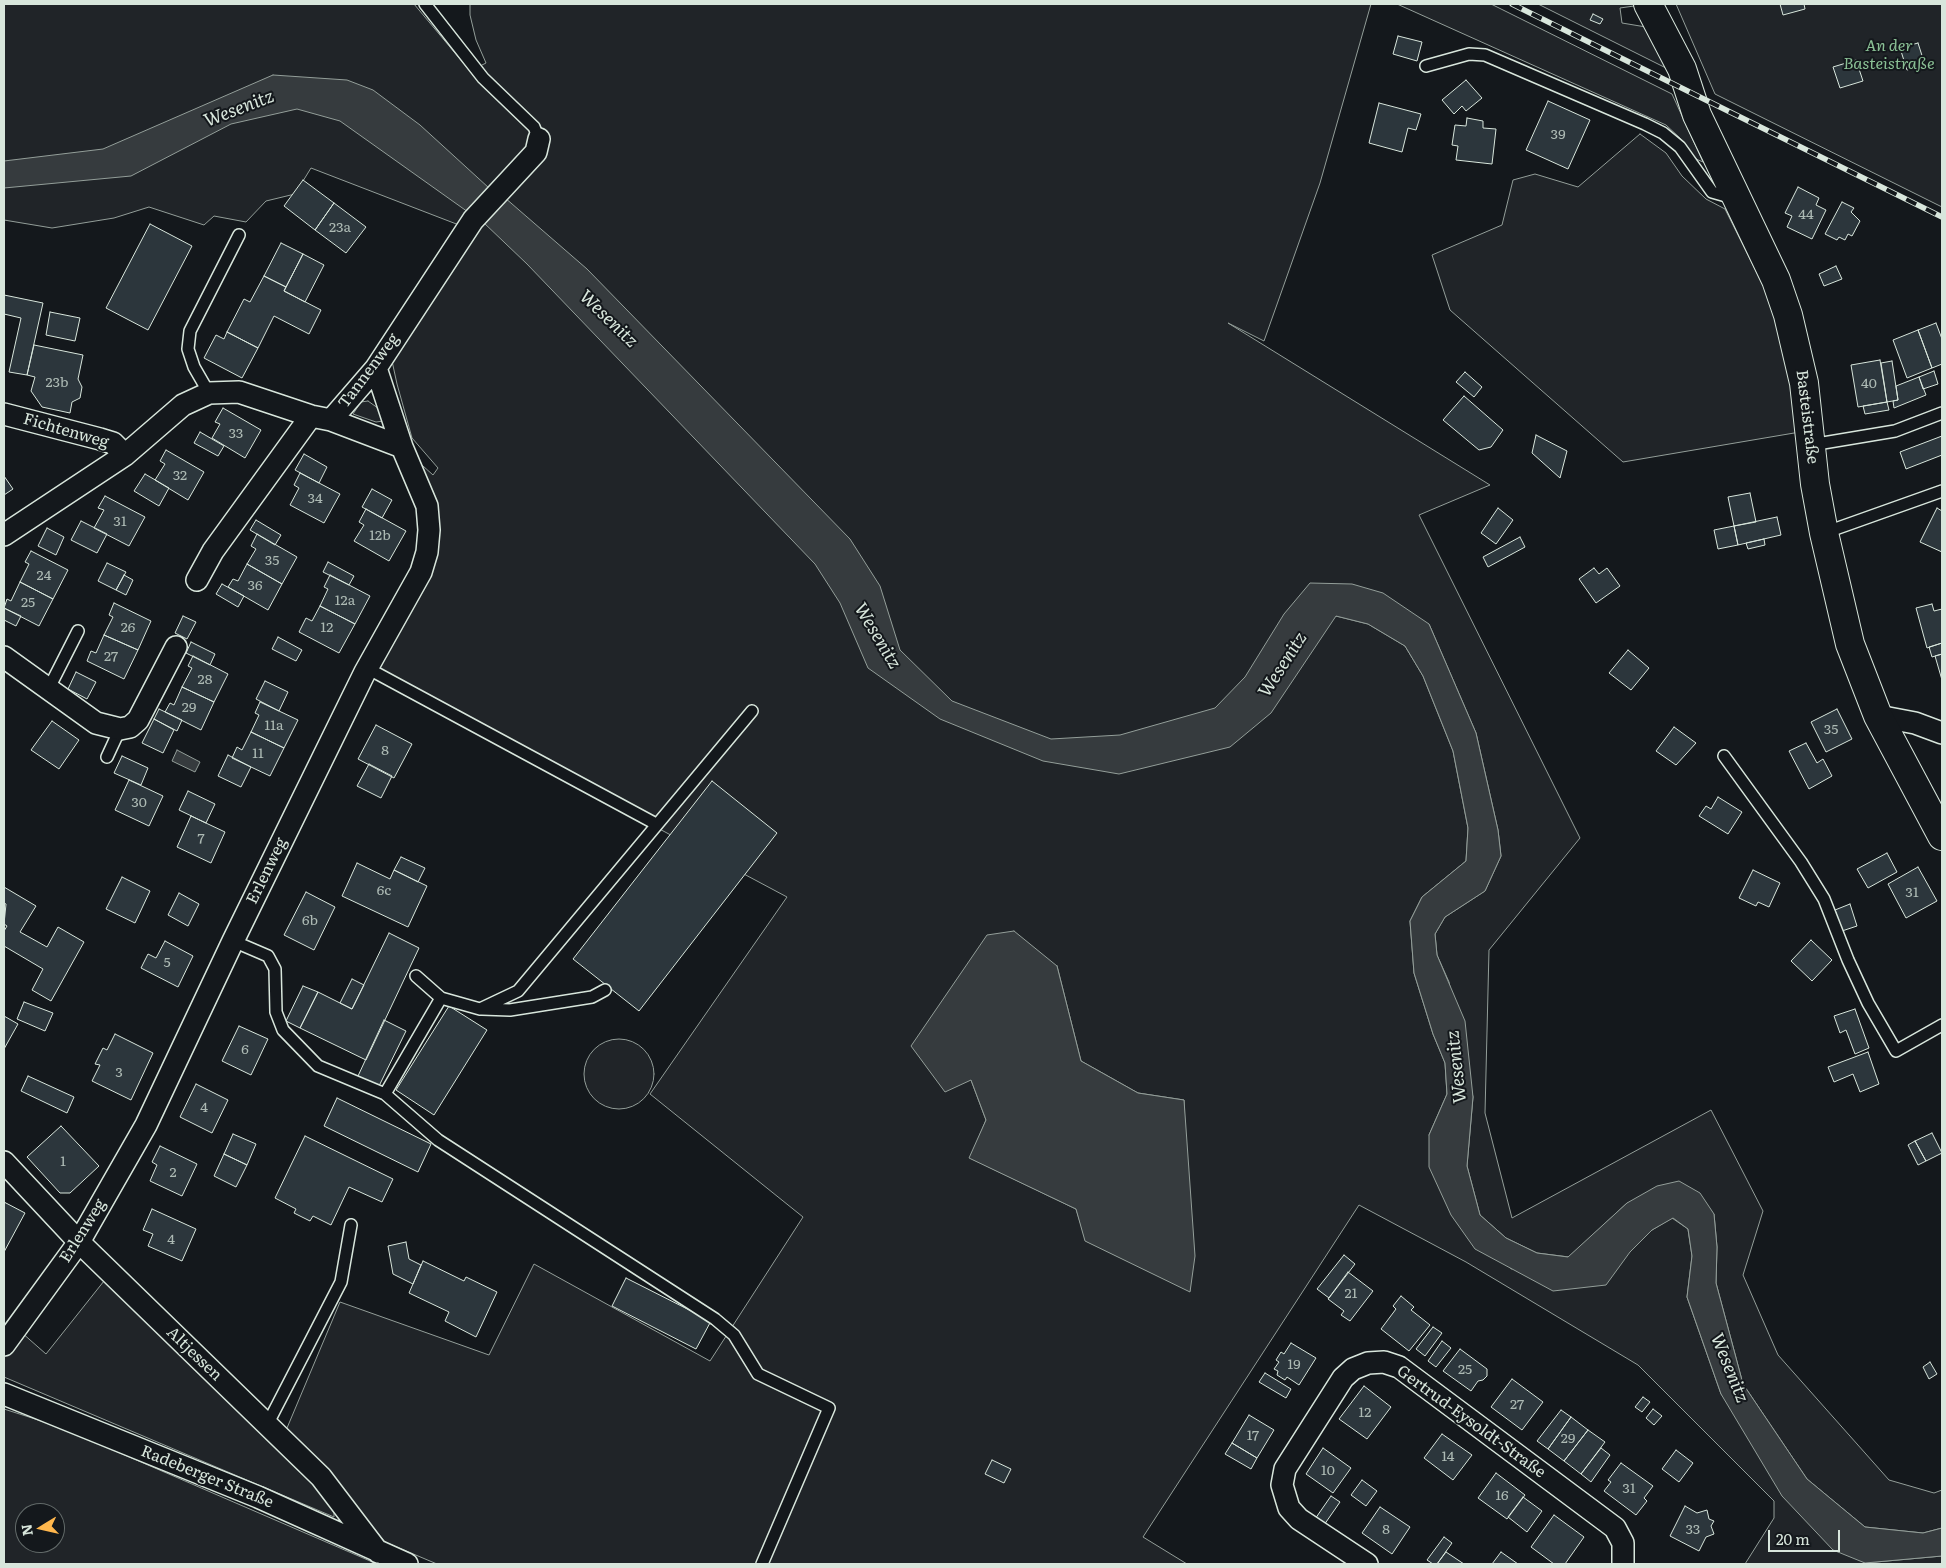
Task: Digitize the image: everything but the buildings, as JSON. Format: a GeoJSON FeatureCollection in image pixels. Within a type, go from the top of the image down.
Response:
{"type":"FeatureCollection","features":[{"type":"Feature","properties":{"kind":"main road","name":"Basteistraße"},"geometry":{"type":"LineString","coordinates":[[1648,4],[1682,69],[1697,115],[1735,198],[1776,280],[1788,315],[1804,383],[1824,532],[1850,644],[1878,716],[1942,836]]}},
{"type":"Feature","properties":{"kind":"street","name":"Tannenweg"},"geometry":{"type":"LineString","coordinates":[[197,580],[212,551],[321,418],[376,368],[473,220],[536,152],[539,139]]}},
{"type":"Feature","properties":{"kind":"street","name":"Erlenweg"},"geometry":{"type":"LineString","coordinates":[[4,1345],[79,1242],[146,1125],[233,941],[367,668],[422,572],[427,552],[429,530],[426,506],[402,447],[376,368]]}},
{"type":"Feature","properties":{"kind":"street"},"geometry":{"type":"LineString","coordinates":[[4,535],[125,455],[183,405],[209,393],[239,392],[321,418],[402,447]]}},
{"type":"Feature","properties":{"kind":"street","name":"Fichtenweg"},"geometry":{"type":"LineString","coordinates":[[4,414],[100,438],[113,443],[125,455]]}},
{"type":"Feature","properties":{"kind":"street"},"geometry":{"type":"LineString","coordinates":[[4,657],[96,723],[120,729],[130,727],[138,720],[176,647]]}},
{"type":"Feature","properties":{"kind":"street"},"geometry":{"type":"LineString","coordinates":[[1878,716],[1915,723],[1942,734]]}},
{"type":"Feature","properties":{"kind":"street","name":"Altjessen"},"geometry":{"type":"LineString","coordinates":[[4,1162],[79,1242],[321,1477],[378,1552]]}},
{"type":"Feature","properties":{"kind":"street","name":"Gertrud-Eysoldt-Straße"},"geometry":{"type":"LineString","coordinates":[[1367,1564],[1298,1519],[1289,1508],[1282,1486],[1285,1469],[1343,1378],[1354,1369],[1368,1363],[1384,1362],[1400,1367],[1615,1528],[1623,1543],[1623,1564]]}},
{"type":"Feature","properties":{"kind":"street","name":"Radeberger Straße"},"geometry":{"type":"LineString","coordinates":[[4,1394],[258,1497],[407,1564]]}},
{"type":"Feature","properties":{"kind":"lane"},"geometry":{"type":"LineString","coordinates":[[425,4],[483,78],[534,127],[539,139]]}},
{"type":"Feature","properties":{"kind":"lane"},"geometry":{"type":"LineString","coordinates":[[1426,66],[1469,54],[1485,55],[1663,133],[1680,147],[1712,192],[1735,198]]}},
{"type":"Feature","properties":{"kind":"lane"},"geometry":{"type":"LineString","coordinates":[[209,393],[194,367],[188,349],[190,332],[239,234]]}},
{"type":"Feature","properties":{"kind":"lane"},"geometry":{"type":"LineString","coordinates":[[1811,445],[1895,431],[1942,413]]}},
{"type":"Feature","properties":{"kind":"lane"},"geometry":{"type":"LineString","coordinates":[[1824,532],[1942,491]]}},
{"type":"Feature","properties":{"kind":"lane"},"geometry":{"type":"LineString","coordinates":[[48,690],[78,631]]}},
{"type":"Feature","properties":{"kind":"lane"},"geometry":{"type":"LineString","coordinates":[[367,668],[656,824]]}},
{"type":"Feature","properties":{"kind":"lane"},"geometry":{"type":"LineString","coordinates":[[480,1009],[518,991],[752,711]]}},
{"type":"Feature","properties":{"kind":"lane"},"geometry":{"type":"LineString","coordinates":[[107,757],[120,729]]}},
{"type":"Feature","properties":{"kind":"lane"},"geometry":{"type":"LineString","coordinates":[[1724,756],[1801,862],[1824,899],[1848,960],[1868,1003],[1896,1051],[1942,1025]]}},
{"type":"Feature","properties":{"kind":"lane"},"geometry":{"type":"LineString","coordinates":[[233,941],[268,956],[275,969],[276,1012],[283,1030],[318,1066],[385,1094],[438,1140],[716,1319],[734,1335],[758,1374],[829,1408],[762,1564]]}},
{"type":"Feature","properties":{"kind":"lane"},"geometry":{"type":"LineString","coordinates":[[416,976],[442,998],[480,1009],[510,1010],[592,997],[605,990]]}},
{"type":"Feature","properties":{"kind":"lane"},"geometry":{"type":"LineString","coordinates":[[385,1094],[442,998]]}},
{"type":"Feature","properties":{"kind":"lane"},"geometry":{"type":"LineString","coordinates":[[267,1425],[341,1282],[351,1225]]}},
{"type":"Feature","properties":{"kind":"green space"},"geometry":{"type":"Polygon","coordinates":[[[4,4],[414,4],[470,71],[486,63],[476,40],[470,15],[470,4],[1371,4],[1320,183],[1264,341],[1228,323],[1490,485],[1419,515],[1580,838],[1489,950],[1485,1113],[1512,1218],[1711,1110],[1763,1211],[1743,1275],[1778,1355],[1889,1480],[1934,1493],[1942,1490],[1942,1528],[1923,1533],[1865,1527],[1807,1479],[1743,1384],[1716,1283],[1717,1247],[1714,1214],[1627,1203],[1569,1257],[1537,1253],[1506,1238],[1480,1215],[1467,1166],[1473,1097],[1449,982],[1437,955],[1435,934],[1445,917],[1485,891],[1501,856],[1498,830],[1476,733],[1429,624],[1336,616],[1368,624],[1405,646],[1423,676],[1453,751],[1468,828],[1466,861],[1422,897],[1410,921],[1414,973],[1433,1034],[1445,1063],[1447,1094],[1429,1135],[1511,1269],[1630,1252],[1652,1230],[1672,1218],[1688,1229],[1692,1256],[1687,1297],[1721,1394],[1865,1563],[1942,1556],[1942,1564],[1745,1564],[1774,1518],[1774,1501],[1638,1365],[1466,1262],[1359,1205],[1143,1537],[1187,1564],[437,1564],[385,1542],[329,1473],[287,1428],[340,1302],[489,1355],[534,1264],[710,1361],[803,1217],[650,1094],[787,897],[365,672],[427,552],[402,447],[433,475],[438,468],[412,438],[392,361],[459,225],[311,168],[295,194],[266,201],[246,222],[214,216],[204,225],[149,207],[114,218],[52,228],[4,220],[4,4]],[[1057,966],[971,1080],[986,1120],[970,1158],[1076,1209],[1086,1241],[1190,1291],[1184,1100],[1138,1093],[1081,1061],[1057,966]]]}},
{"type":"Feature","properties":{"kind":"green space"},"geometry":{"type":"Polygon","coordinates":[[[1397,4],[1491,4],[1672,94],[1703,162],[1696,159],[1680,138],[1666,125],[1397,4]]]}},
{"type":"Feature","properties":{"kind":"green space"},"geometry":{"type":"Polygon","coordinates":[[[1538,4],[1633,4],[1634,6],[1620,8],[1622,23],[1646,27],[1666,68],[1538,4]]]}},
{"type":"Feature","properties":{"kind":"green space","name":"An der Basteistraße"},"geometry":{"type":"Polygon","coordinates":[[[1676,4],[1942,4],[1942,207],[1715,94],[1676,4]]]}},
{"type":"Feature","properties":{"kind":"green space"},"geometry":{"type":"Polygon","coordinates":[[[1640,134],[1666,153],[1682,176],[1706,199],[1725,209],[1765,289],[1787,354],[1800,432],[1623,462],[1450,310],[1432,255],[1502,225],[1513,180],[1535,174],[1578,187],[1640,134]]]}},
{"type":"Feature","properties":{"kind":"green space"},"geometry":{"type":"Polygon","coordinates":[[[368,401],[382,411],[384,421],[376,422],[353,414],[361,402],[368,401]]]}},
{"type":"Feature","properties":{"kind":"green space"},"geometry":{"type":"Polygon","coordinates":[[[619,1039],[632,1042],[644,1049],[651,1061],[654,1074],[651,1087],[644,1099],[632,1106],[619,1109],[606,1106],[594,1099],[587,1087],[584,1074],[587,1061],[594,1049],[606,1042],[619,1039]]]}},
{"type":"Feature","properties":{"kind":"green space"},"geometry":{"type":"Polygon","coordinates":[[[104,1281],[279,1449],[334,1507],[334,1517],[4,1377],[4,1355],[21,1332],[46,1354],[104,1281]]]}},
{"type":"Feature","properties":{"kind":"green space"},"geometry":{"type":"Polygon","coordinates":[[[4,1409],[60,1427],[377,1564],[4,1564],[4,1409]]]}},
{"type":"Feature","properties":{"kind":"water","name":"Wesenitz"},"geometry":{"type":"Polygon","coordinates":[[[273,75],[347,80],[373,90],[420,125],[489,188],[468,212],[340,121],[297,109],[231,124],[131,176],[4,188],[4,161],[103,149],[273,75]]]}},
{"type":"Feature","properties":{"kind":"water","name":"Wesenitz"},"geometry":{"type":"Polygon","coordinates":[[[504,197],[587,269],[850,539],[880,586],[900,650],[952,701],[1051,739],[1120,735],[1215,708],[1245,677],[1284,614],[1310,583],[1352,584],[1383,593],[1429,624],[1476,733],[1498,830],[1501,856],[1485,891],[1445,917],[1435,934],[1437,955],[1465,1021],[1473,1097],[1467,1166],[1480,1215],[1506,1238],[1537,1253],[1568,1257],[1627,1203],[1657,1186],[1679,1181],[1700,1193],[1714,1214],[1717,1247],[1716,1283],[1743,1384],[1807,1479],[1865,1527],[1923,1533],[1942,1528],[1942,1556],[1865,1563],[1833,1550],[1782,1496],[1721,1394],[1687,1297],[1692,1256],[1688,1229],[1673,1218],[1652,1230],[1630,1252],[1606,1285],[1553,1291],[1475,1249],[1451,1215],[1429,1167],[1429,1135],[1447,1094],[1445,1063],[1433,1034],[1414,973],[1410,921],[1422,897],[1466,861],[1468,828],[1453,751],[1423,676],[1405,646],[1368,624],[1336,616],[1271,713],[1230,747],[1119,774],[1043,761],[940,719],[868,668],[840,603],[815,564],[527,264],[483,222],[504,197]]]}},
{"type":"Feature","properties":{"kind":"water"},"geometry":{"type":"Polygon","coordinates":[[[177,750],[200,762],[195,772],[172,761],[177,750]]]}},
{"type":"Feature","properties":{"kind":"water"},"geometry":{"type":"Polygon","coordinates":[[[1014,931],[1057,966],[1081,1061],[1138,1093],[1184,1100],[1195,1256],[1190,1292],[1085,1241],[1076,1209],[969,1158],[986,1120],[971,1080],[945,1092],[911,1046],[987,935],[1014,931]]]}},
{"type":"Feature","properties":{"kind":"railway"},"geometry":{"type":"LineString","coordinates":[[1512,4],[1942,217]]}}]}
